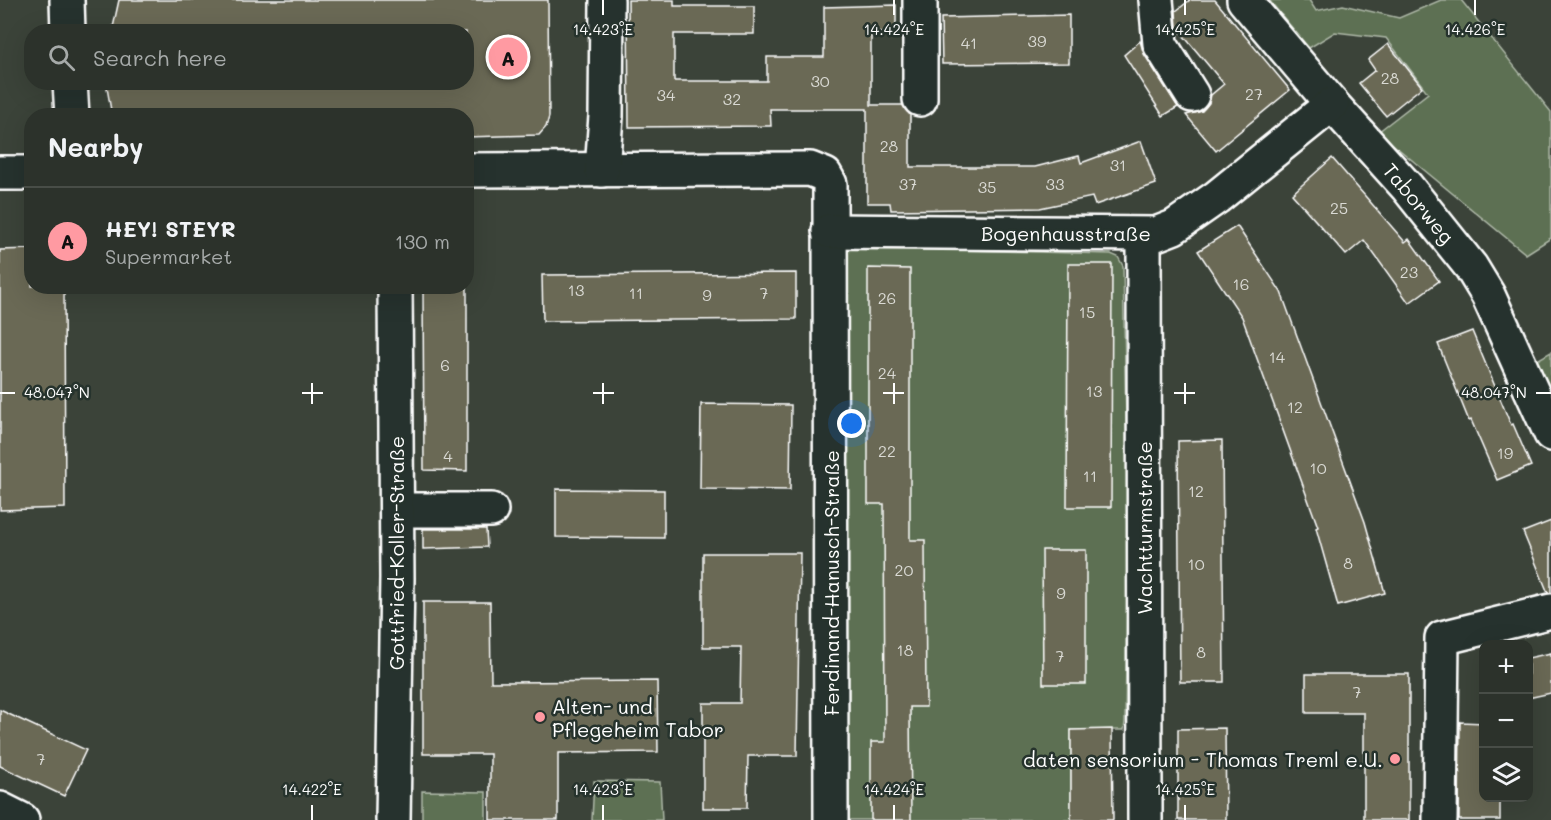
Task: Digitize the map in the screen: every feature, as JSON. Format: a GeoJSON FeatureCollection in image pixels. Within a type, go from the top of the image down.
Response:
{"type":"FeatureCollection","features":[{"type":"Feature","properties":{"kind":"street"},"geometry":{"type":"LineString","coordinates":[[67,0],[68,24]]}},
{"type":"Feature","properties":{"kind":"street"},"geometry":{"type":"LineString","coordinates":[[474,170],[602,170],[606,116],[607,0]]}},
{"type":"Feature","properties":{"kind":"street"},"geometry":{"type":"LineString","coordinates":[[920,0],[920,99]]}},
{"type":"Feature","properties":{"kind":"street"},"geometry":{"type":"LineString","coordinates":[[1156,0],[1160,44],[1192,95]]}},
{"type":"Feature","properties":{"kind":"street","name":"Taborweg"},"geometry":{"type":"LineString","coordinates":[[1244,0],[1407,188],[1471,267],[1488,296],[1551,434]]}},
{"type":"Feature","properties":{"kind":"street"},"geometry":{"type":"LineString","coordinates":[[70,90],[72,108]]}},
{"type":"Feature","properties":{"kind":"street","name":"Bogenhausstraße"},"geometry":{"type":"LineString","coordinates":[[829,231],[1156,234],[1174,227],[1216,197],[1332,104]]}},
{"type":"Feature","properties":{"kind":"street","name":"Ferdinand-Hanusch-Straße"},"geometry":{"type":"LineString","coordinates":[[602,170],[810,169],[825,175],[830,184],[831,820]]}},
{"type":"Feature","properties":{"kind":"street"},"geometry":{"type":"LineString","coordinates":[[0,173],[24,173]]}},
{"type":"Feature","properties":{"kind":"street","name":"Wachtturmstraße"},"geometry":{"type":"LineString","coordinates":[[1144,235],[1145,820]]}},
{"type":"Feature","properties":{"kind":"street","name":"Gottfried-Koller-Straße"},"geometry":{"type":"LineString","coordinates":[[393,820],[397,510],[395,294]]}},
{"type":"Feature","properties":{"kind":"street"},"geometry":{"type":"LineString","coordinates":[[397,510],[490,510]]}},
{"type":"Feature","properties":{"kind":"street"},"geometry":{"type":"LineString","coordinates":[[1440,820],[1442,638],[1551,611]]}},
{"type":"Feature","properties":{"kind":"street"},"geometry":{"type":"LineString","coordinates":[[0,809],[22,820]]}},
{"type":"Feature","properties":{"kind":"green space"},"geometry":{"type":"Polygon","coordinates":[[[1269,0],[1309,0],[1316,11],[1343,5],[1399,18],[1441,0],[1461,0],[1551,112],[1551,238],[1526,254],[1378,132],[1428,93],[1386,38],[1335,32],[1309,48],[1269,0]]]}},
{"type":"Feature","properties":{"kind":"green space"},"geometry":{"type":"Polygon","coordinates":[[[848,247],[1111,254],[1118,257],[1123,266],[1128,527],[1125,722],[1124,730],[1071,730],[1071,820],[848,820],[848,247]]]}},
{"type":"Feature","properties":{"kind":"green space"},"geometry":{"type":"Polygon","coordinates":[[[1551,352],[1551,404],[1532,363],[1551,352]]]}},
{"type":"Feature","properties":{"kind":"green space"},"geometry":{"type":"Polygon","coordinates":[[[594,781],[660,782],[662,820],[592,820],[594,781]]]}},
{"type":"Feature","properties":{"kind":"green space"},"geometry":{"type":"Polygon","coordinates":[[[422,791],[486,792],[486,820],[422,820],[422,791]]]}},
{"type":"Feature","properties":{"kind":"building"},"geometry":{"type":"Polygon","coordinates":[[[119,0],[548,0],[549,117],[546,127],[539,135],[474,137],[474,108],[111,108],[107,90],[474,90],[474,24],[114,24],[119,0]]]}},
{"type":"Feature","properties":{"kind":"building"},"geometry":{"type":"Polygon","coordinates":[[[628,0],[674,0],[674,6],[754,6],[754,34],[674,34],[674,81],[767,81],[767,57],[824,57],[824,7],[896,5],[896,33],[871,33],[871,105],[903,105],[910,115],[910,167],[1035,167],[1079,156],[1081,163],[1141,141],[1156,184],[1095,205],[1092,197],[1040,208],[891,210],[890,203],[867,203],[867,109],[770,109],[771,126],[629,127],[628,0]]]}},
{"type":"Feature","properties":{"kind":"building"},"geometry":{"type":"Polygon","coordinates":[[[1190,0],[1215,0],[1290,90],[1216,151],[1186,115],[1202,111],[1209,103],[1211,95],[1224,84],[1177,28],[1176,11],[1190,0]]]}},
{"type":"Feature","properties":{"kind":"building"},"geometry":{"type":"Polygon","coordinates":[[[1069,15],[1069,63],[942,64],[941,18],[1069,15]]]}},
{"type":"Feature","properties":{"kind":"building"},"geometry":{"type":"Polygon","coordinates":[[[1140,41],[1144,54],[1178,107],[1163,116],[1124,55],[1140,41]]]}},
{"type":"Feature","properties":{"kind":"building"},"geometry":{"type":"Polygon","coordinates":[[[1388,44],[1422,87],[1386,116],[1359,83],[1375,70],[1368,60],[1388,44]]]}},
{"type":"Feature","properties":{"kind":"building"},"geometry":{"type":"Polygon","coordinates":[[[1332,158],[1405,242],[1409,239],[1439,281],[1409,303],[1364,240],[1346,255],[1292,194],[1332,158]]]}},
{"type":"Feature","properties":{"kind":"building"},"geometry":{"type":"Polygon","coordinates":[[[1237,226],[1281,292],[1365,522],[1385,593],[1338,606],[1316,528],[1318,527],[1242,317],[1198,251],[1237,226]]]}},
{"type":"Feature","properties":{"kind":"building"},"geometry":{"type":"Polygon","coordinates":[[[24,249],[24,294],[64,294],[65,508],[0,510],[0,250],[24,249]]]}},
{"type":"Feature","properties":{"kind":"building"},"geometry":{"type":"Polygon","coordinates":[[[1068,264],[1112,264],[1111,507],[1067,507],[1068,264]]]}},
{"type":"Feature","properties":{"kind":"building"},"geometry":{"type":"Polygon","coordinates":[[[868,268],[910,269],[910,540],[925,540],[926,707],[910,707],[911,820],[871,820],[871,742],[885,742],[884,504],[868,504],[868,268]]]}},
{"type":"Feature","properties":{"kind":"building"},"geometry":{"type":"Polygon","coordinates":[[[796,273],[796,319],[543,321],[542,275],[796,273]]]}},
{"type":"Feature","properties":{"kind":"building"},"geometry":{"type":"Polygon","coordinates":[[[423,294],[467,294],[467,471],[424,470],[423,294]]]}},
{"type":"Feature","properties":{"kind":"building"},"geometry":{"type":"Polygon","coordinates":[[[1472,331],[1511,425],[1513,424],[1531,466],[1497,480],[1471,420],[1469,421],[1438,344],[1472,331]]]}},
{"type":"Feature","properties":{"kind":"building"},"geometry":{"type":"Polygon","coordinates":[[[701,404],[791,405],[790,490],[700,489],[701,404]]]}},
{"type":"Feature","properties":{"kind":"building"},"geometry":{"type":"Polygon","coordinates":[[[1222,440],[1224,682],[1180,682],[1178,441],[1222,440]]]}},
{"type":"Feature","properties":{"kind":"building"},"geometry":{"type":"Polygon","coordinates":[[[556,489],[664,490],[664,538],[556,537],[556,489]]]}},
{"type":"Feature","properties":{"kind":"building"},"geometry":{"type":"Polygon","coordinates":[[[1551,521],[1551,593],[1548,593],[1523,532],[1551,521]]]}},
{"type":"Feature","properties":{"kind":"building"},"geometry":{"type":"Polygon","coordinates":[[[423,529],[486,529],[487,547],[423,549],[423,529]]]}},
{"type":"Feature","properties":{"kind":"building"},"geometry":{"type":"Polygon","coordinates":[[[1042,550],[1086,550],[1086,684],[1043,684],[1042,550]]]}},
{"type":"Feature","properties":{"kind":"building"},"geometry":{"type":"Polygon","coordinates":[[[703,553],[800,553],[797,756],[748,756],[747,808],[703,808],[703,703],[740,703],[741,647],[703,647],[703,553]]]}},
{"type":"Feature","properties":{"kind":"building","name":"Alten- und Pflegeheim Tabor"},"geometry":{"type":"Polygon","coordinates":[[[423,602],[490,602],[491,682],[657,681],[658,752],[558,753],[558,820],[490,820],[490,754],[423,754],[423,602]]]}},
{"type":"Feature","properties":{"kind":"building"},"geometry":{"type":"Polygon","coordinates":[[[1551,653],[1551,693],[1533,697],[1533,657],[1551,653]]]}},
{"type":"Feature","properties":{"kind":"building"},"geometry":{"type":"Polygon","coordinates":[[[1306,674],[1409,674],[1409,820],[1364,820],[1364,713],[1306,713],[1306,674]]]}},
{"type":"Feature","properties":{"kind":"building"},"geometry":{"type":"Polygon","coordinates":[[[0,710],[86,750],[64,796],[0,766],[0,710]]]}},
{"type":"Feature","properties":{"kind":"building"},"geometry":{"type":"Polygon","coordinates":[[[1460,722],[1479,723],[1479,802],[1500,802],[1500,820],[1459,820],[1460,722]]]}},
{"type":"Feature","properties":{"kind":"building"},"geometry":{"type":"Polygon","coordinates":[[[1225,728],[1226,820],[1178,820],[1178,729],[1225,728]]]}},
{"type":"Feature","properties":{"kind":"building"},"geometry":{"type":"Polygon","coordinates":[[[1112,729],[1113,820],[1071,820],[1071,730],[1112,729]]]}},
{"type":"Feature","properties":{"kind":"place","name":"HEY! STEYR"},"geometry":{"type":"Point","coordinates":[508,57]}},
{"type":"Feature","properties":{"kind":"place","name":"Alten- und Pflegeheim Tabor"},"geometry":{"type":"Point","coordinates":[540,717]}},
{"type":"Feature","properties":{"kind":"place","name":"daten sensorium - Thomas Treml e.U."},"geometry":{"type":"Point","coordinates":[1395,759]}}]}
